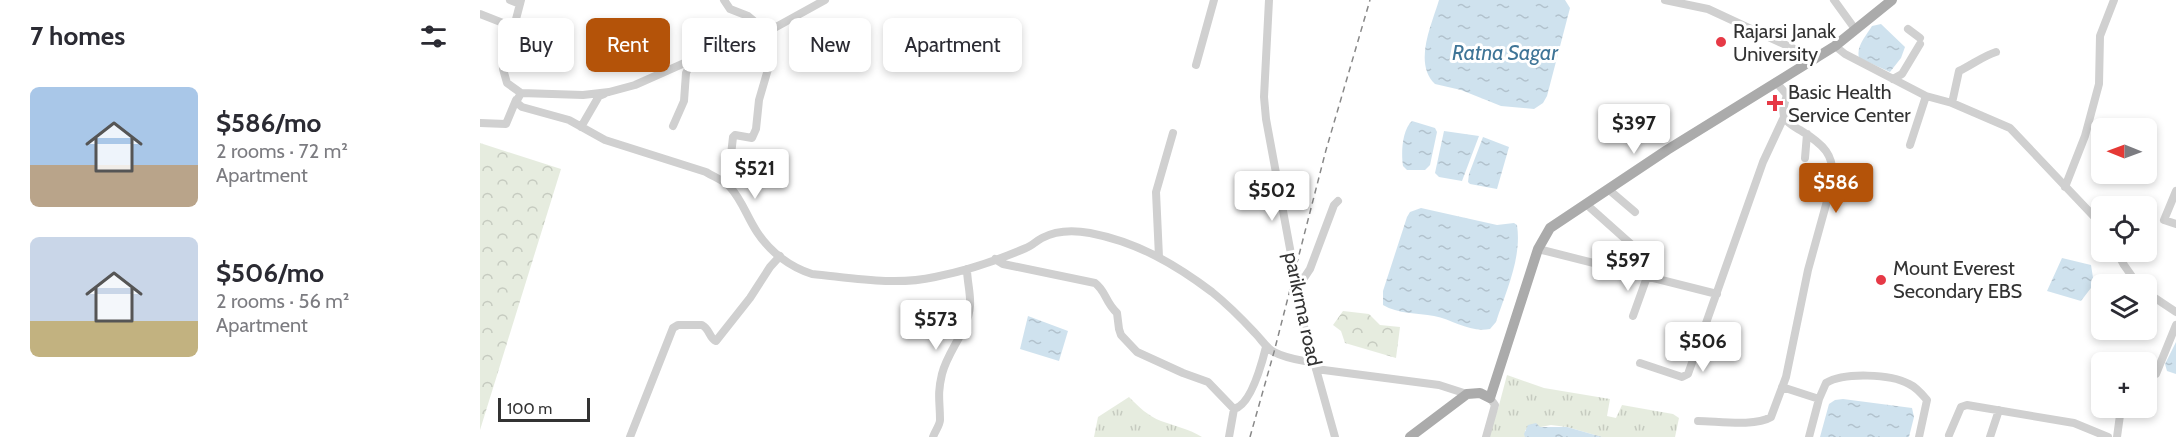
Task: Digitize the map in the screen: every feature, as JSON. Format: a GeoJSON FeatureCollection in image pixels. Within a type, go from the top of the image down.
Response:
{"type":"FeatureCollection","features":[{"type":"Feature","properties":{"kind":"main road"},"geometry":{"type":"LineString","coordinates":[[1410,437],[1467,394],[1480,393],[1490,398],[1538,249],[1550,228],[1667,150],[1816,59],[1892,0]]}},
{"type":"Feature","properties":{"kind":"street"},"geometry":{"type":"LineString","coordinates":[[510,0],[520,2],[516,18]]}},
{"type":"Feature","properties":{"kind":"street"},"geometry":{"type":"LineString","coordinates":[[724,0],[730,9],[751,18]]}},
{"type":"Feature","properties":{"kind":"street"},"geometry":{"type":"LineString","coordinates":[[777,26],[825,0]]}},
{"type":"Feature","properties":{"kind":"street"},"geometry":{"type":"LineString","coordinates":[[1196,65],[1214,0]]}},
{"type":"Feature","properties":{"kind":"street","name":"parikrma road"},"geometry":{"type":"LineString","coordinates":[[1269,0],[1264,97],[1266,119],[1291,254],[1299,277],[1298,296],[1335,437]]}},
{"type":"Feature","properties":{"kind":"street"},"geometry":{"type":"LineString","coordinates":[[1665,0],[1708,9],[1816,59]]}},
{"type":"Feature","properties":{"kind":"street"},"geometry":{"type":"LineString","coordinates":[[1834,0],[1855,29]]}},
{"type":"Feature","properties":{"kind":"street"},"geometry":{"type":"LineString","coordinates":[[2065,187],[2085,136],[2097,94],[2100,36],[2114,0]]}},
{"type":"Feature","properties":{"kind":"street"},"geometry":{"type":"LineString","coordinates":[[480,14],[498,21]]}},
{"type":"Feature","properties":{"kind":"street"},"geometry":{"type":"LineString","coordinates":[[1893,79],[1902,74],[1920,41],[1908,29]]}},
{"type":"Feature","properties":{"kind":"street"},"geometry":{"type":"LineString","coordinates":[[1835,46],[1845,54],[1926,96],[1952,103],[2010,128],[2091,214]]}},
{"type":"Feature","properties":{"kind":"street"},"geometry":{"type":"LineString","coordinates":[[1952,103],[1959,71],[1971,66],[1984,56],[1996,52]]}},
{"type":"Feature","properties":{"kind":"street"},"geometry":{"type":"LineString","coordinates":[[581,127],[599,96],[635,85],[682,64]]}},
{"type":"Feature","properties":{"kind":"street"},"geometry":{"type":"LineString","coordinates":[[504,72],[507,83],[518,96],[518,105],[522,107],[560,116],[605,140],[706,172],[720,179],[735,193],[763,240],[795,268],[812,274],[884,281],[918,280],[995,259],[1029,247],[1048,235],[1064,231],[1089,233],[1150,251],[1212,292],[1266,347],[1274,352],[1315,366],[1439,385],[1467,394]]}},
{"type":"Feature","properties":{"kind":"street"},"geometry":{"type":"LineString","coordinates":[[673,126],[684,101],[686,72]]}},
{"type":"Feature","properties":{"kind":"street"},"geometry":{"type":"LineString","coordinates":[[731,155],[733,137],[735,135],[752,138],[756,129],[759,100],[767,72]]}},
{"type":"Feature","properties":{"kind":"street"},"geometry":{"type":"LineString","coordinates":[[1640,363],[1686,376],[1690,371],[1763,162],[1784,117],[1783,108],[1787,95],[1776,82]]}},
{"type":"Feature","properties":{"kind":"street"},"geometry":{"type":"LineString","coordinates":[[518,96],[583,95],[609,92]]}},
{"type":"Feature","properties":{"kind":"street"},"geometry":{"type":"LineString","coordinates":[[480,123],[506,124],[518,96]]}},
{"type":"Feature","properties":{"kind":"street"},"geometry":{"type":"LineString","coordinates":[[1910,145],[1926,96]]}},
{"type":"Feature","properties":{"kind":"street"},"geometry":{"type":"LineString","coordinates":[[1698,421],[1734,422],[1768,419],[1782,387],[1808,270],[1833,176],[1833,163],[1826,150],[1784,117]]}},
{"type":"Feature","properties":{"kind":"street"},"geometry":{"type":"LineString","coordinates":[[1159,257],[1156,192],[1173,133]]}},
{"type":"Feature","properties":{"kind":"street"},"geometry":{"type":"LineString","coordinates":[[1805,158],[1808,134]]}},
{"type":"Feature","properties":{"kind":"street"},"geometry":{"type":"LineString","coordinates":[[1608,189],[1635,212]]}},
{"type":"Feature","properties":{"kind":"street"},"geometry":{"type":"LineString","coordinates":[[2176,191],[2164,220],[2176,224]]}},
{"type":"Feature","properties":{"kind":"street"},"geometry":{"type":"LineString","coordinates":[[1299,277],[1304,278],[1310,269],[1334,205],[1338,201]]}},
{"type":"Feature","properties":{"kind":"street"},"geometry":{"type":"LineString","coordinates":[[1586,204],[1632,245]]}},
{"type":"Feature","properties":{"kind":"street"},"geometry":{"type":"LineString","coordinates":[[1538,249],[1717,294]]}},
{"type":"Feature","properties":{"kind":"street"},"geometry":{"type":"LineString","coordinates":[[630,437],[673,328],[678,325],[702,325],[716,341],[780,256]]}},
{"type":"Feature","properties":{"kind":"street"},"geometry":{"type":"LineString","coordinates":[[995,259],[1004,264],[1095,283],[1104,291],[1109,305],[1118,313],[1119,329],[1130,346],[1142,356],[1208,382],[1234,409]]}},
{"type":"Feature","properties":{"kind":"street"},"geometry":{"type":"LineString","coordinates":[[933,437],[941,422],[938,403],[946,359],[961,334],[969,314],[967,268]]}},
{"type":"Feature","properties":{"kind":"street"},"geometry":{"type":"LineString","coordinates":[[1633,316],[1647,277]]}},
{"type":"Feature","properties":{"kind":"street"},"geometry":{"type":"LineString","coordinates":[[2157,299],[2176,312]]}},
{"type":"Feature","properties":{"kind":"street"},"geometry":{"type":"LineString","coordinates":[[2157,372],[2176,325]]}},
{"type":"Feature","properties":{"kind":"street"},"geometry":{"type":"LineString","coordinates":[[1234,409],[1244,403],[1251,391],[1266,347]]}},
{"type":"Feature","properties":{"kind":"street"},"geometry":{"type":"LineString","coordinates":[[1809,437],[1819,399],[1826,383],[1852,376],[1894,379],[1909,384],[1927,400],[1919,437]]}},
{"type":"Feature","properties":{"kind":"street"},"geometry":{"type":"LineString","coordinates":[[1782,387],[1819,399]]}},
{"type":"Feature","properties":{"kind":"street"},"geometry":{"type":"LineString","coordinates":[[1486,437],[1495,405],[1490,398]]}},
{"type":"Feature","properties":{"kind":"street"},"geometry":{"type":"LineString","coordinates":[[1949,435],[1964,405],[2083,425],[2108,437]]}},
{"type":"Feature","properties":{"kind":"street"},"geometry":{"type":"LineString","coordinates":[[1228,437],[1234,409]]}},
{"type":"Feature","properties":{"kind":"street"},"geometry":{"type":"LineString","coordinates":[[1990,437],[1998,410]]}},
{"type":"Feature","properties":{"kind":"street"},"geometry":{"type":"LineString","coordinates":[[2117,437],[2120,418]]}},
{"type":"Feature","properties":{"kind":"green space"},"geometry":{"type":"Polygon","coordinates":[[[480,143],[561,169],[480,430],[480,143]]]}},
{"type":"Feature","properties":{"kind":"green space"},"geometry":{"type":"Polygon","coordinates":[[[1343,311],[1369,314],[1380,325],[1400,327],[1396,358],[1345,343],[1341,331],[1333,325],[1343,311]]]}},
{"type":"Feature","properties":{"kind":"green space"},"geometry":{"type":"Polygon","coordinates":[[[1507,375],[1544,388],[1610,399],[1607,416],[1616,418],[1622,405],[1673,414],[1679,418],[1675,437],[1602,437],[1551,425],[1525,430],[1525,437],[1486,437],[1498,409],[1507,375]]]}},
{"type":"Feature","properties":{"kind":"green space"},"geometry":{"type":"Polygon","coordinates":[[[1129,397],[1152,417],[1202,437],[1094,437],[1098,417],[1129,397]]]}},
{"type":"Feature","properties":{"kind":"water","name":"Ratna Sagar"},"geometry":{"type":"Polygon","coordinates":[[[1439,0],[1565,0],[1570,8],[1547,96],[1543,103],[1534,109],[1501,106],[1461,90],[1435,84],[1425,65],[1425,55],[1426,43],[1439,0]]]}},
{"type":"Feature","properties":{"kind":"water"},"geometry":{"type":"Polygon","coordinates":[[[1881,24],[1905,47],[1901,58],[1890,72],[1859,58],[1858,54],[1864,37],[1872,26],[1881,24]]]}},
{"type":"Feature","properties":{"kind":"water"},"geometry":{"type":"Polygon","coordinates":[[[1412,121],[1435,128],[1437,132],[1430,165],[1425,170],[1407,170],[1403,166],[1404,136],[1412,121]]]}},
{"type":"Feature","properties":{"kind":"water"},"geometry":{"type":"Polygon","coordinates":[[[1444,131],[1479,136],[1462,181],[1439,177],[1435,173],[1444,131]]]}},
{"type":"Feature","properties":{"kind":"water"},"geometry":{"type":"Polygon","coordinates":[[[1483,137],[1509,147],[1497,189],[1468,182],[1483,137]]]}},
{"type":"Feature","properties":{"kind":"water"},"geometry":{"type":"Polygon","coordinates":[[[1421,208],[1497,225],[1514,223],[1517,225],[1517,250],[1512,274],[1496,322],[1490,329],[1469,328],[1434,316],[1401,312],[1383,305],[1383,291],[1407,217],[1410,212],[1421,208]]]}},
{"type":"Feature","properties":{"kind":"water"},"geometry":{"type":"Polygon","coordinates":[[[2062,258],[2091,265],[2091,288],[2081,301],[2047,291],[2062,258]]]}},
{"type":"Feature","properties":{"kind":"water"},"geometry":{"type":"Polygon","coordinates":[[[1028,316],[1068,331],[1059,361],[1020,349],[1028,316]]]}},
{"type":"Feature","properties":{"kind":"water"},"geometry":{"type":"Polygon","coordinates":[[[2176,342],[2176,374],[2167,371],[2165,364],[2176,342]]]}},
{"type":"Feature","properties":{"kind":"water"},"geometry":{"type":"Polygon","coordinates":[[[1843,399],[1912,408],[1914,417],[1909,437],[1820,437],[1829,404],[1843,399]]]}},
{"type":"Feature","properties":{"kind":"water"},"geometry":{"type":"Polygon","coordinates":[[[1536,423],[1540,427],[1567,427],[1602,437],[1525,437],[1528,425],[1536,423]]]}},
{"type":"Feature","properties":{"kind":"railway"},"geometry":{"type":"LineString","coordinates":[[1250,437],[1326,150],[1370,0]]}},
{"type":"Feature","properties":{"kind":"place","name":"Rajarsi Janak University"},"geometry":{"type":"Point","coordinates":[1721,42]}},
{"type":"Feature","properties":{"kind":"place","name":"Basic Health Service Center"},"geometry":{"type":"Point","coordinates":[1775,103]}},
{"type":"Feature","properties":{"kind":"place","name":"Mount Everest Secondary EBS"},"geometry":{"type":"Point","coordinates":[1881,280]}}]}
